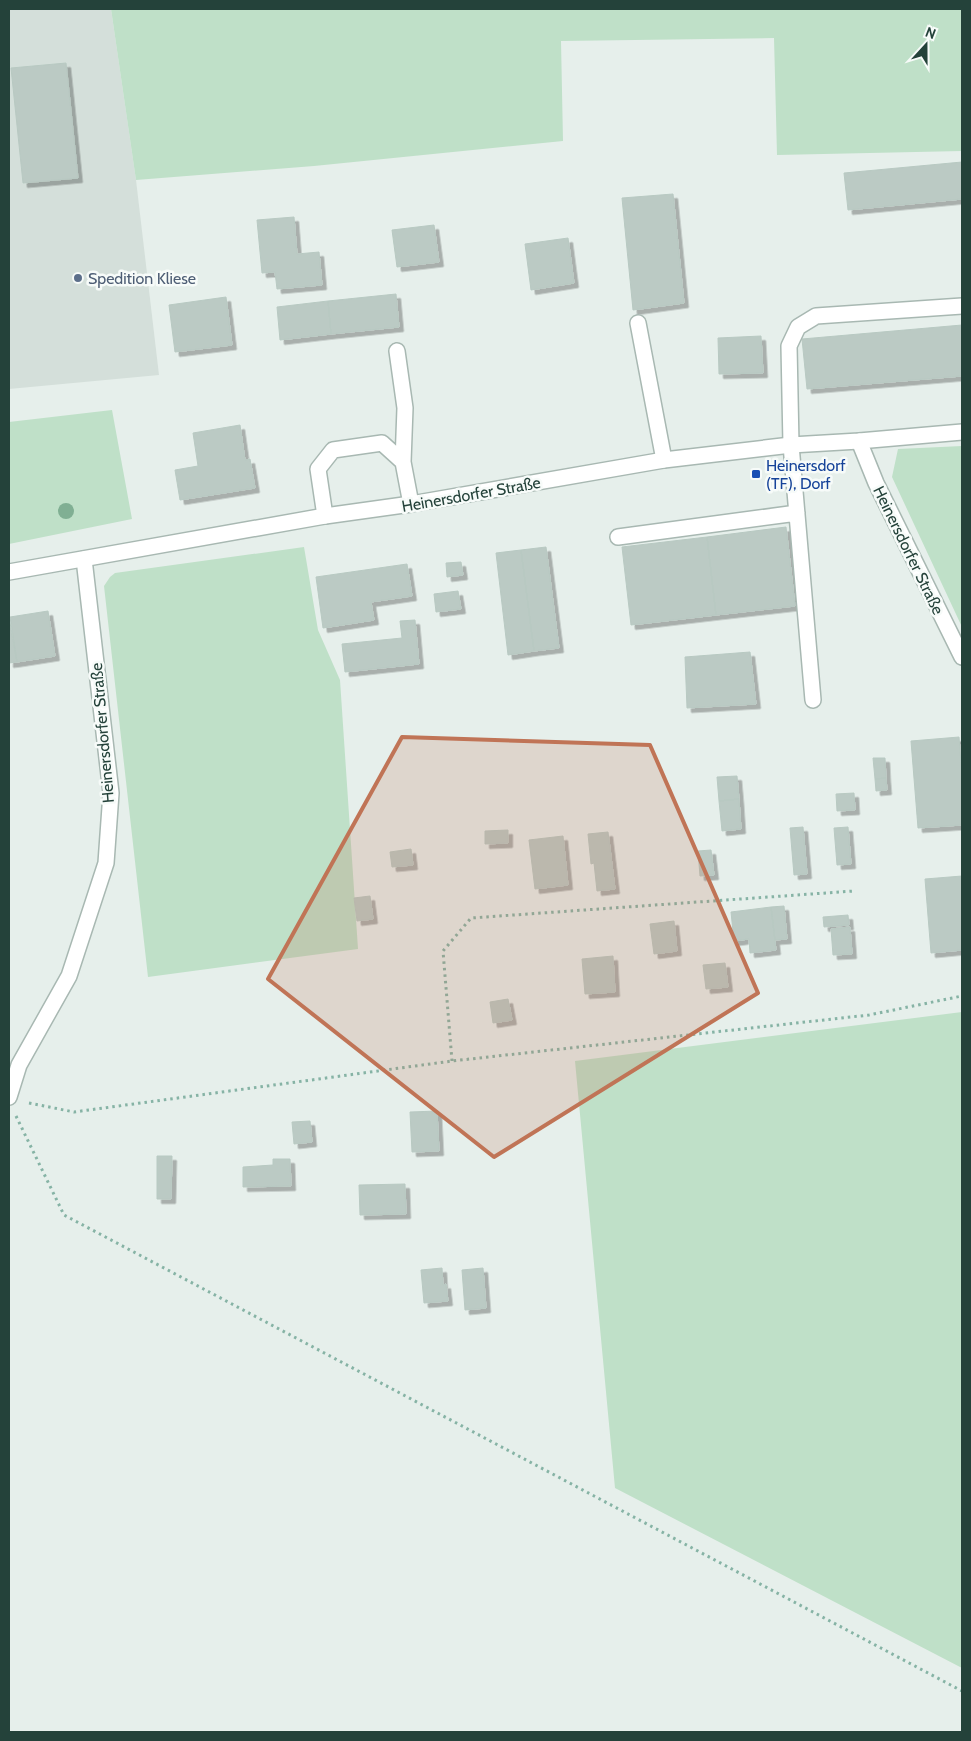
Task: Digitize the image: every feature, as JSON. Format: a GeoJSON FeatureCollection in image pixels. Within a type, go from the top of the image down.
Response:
{"type":"FeatureCollection","features":[{"type":"Feature","properties":{"kind":"street"},"geometry":{"type":"LineString","coordinates":[[813,700],[791,445],[789,346],[798,327],[816,316],[962,306]]}},
{"type":"Feature","properties":{"kind":"street"},"geometry":{"type":"LineString","coordinates":[[638,323],[664,460]]}},
{"type":"Feature","properties":{"kind":"street"},"geometry":{"type":"LineString","coordinates":[[397,351],[405,408],[403,462],[410,504]]}},
{"type":"Feature","properties":{"kind":"street","name":"Heinersdorfer Straße"},"geometry":{"type":"LineString","coordinates":[[9,572],[325,516],[410,504],[664,460],[791,445],[962,432]]}},
{"type":"Feature","properties":{"kind":"street","name":"Heinersdorfer Straße"},"geometry":{"type":"LineString","coordinates":[[859,441],[876,483],[962,657]]}},
{"type":"Feature","properties":{"kind":"street"},"geometry":{"type":"LineString","coordinates":[[325,516],[318,469],[333,450],[382,443],[403,462]]}},
{"type":"Feature","properties":{"kind":"street"},"geometry":{"type":"LineString","coordinates":[[618,536],[797,513]]}},
{"type":"Feature","properties":{"kind":"street","name":"Heinersdorfer Straße"},"geometry":{"type":"LineString","coordinates":[[11,1103],[19,1065],[69,976],[106,863],[111,793],[84,560]]}},
{"type":"Feature","properties":{"kind":"path"},"geometry":{"type":"LineString","coordinates":[[452,1061],[443,951],[471,918],[854,891]]}},
{"type":"Feature","properties":{"kind":"path"},"geometry":{"type":"LineString","coordinates":[[27,1103],[74,1112],[452,1061],[869,1016],[962,996]]}},
{"type":"Feature","properties":{"kind":"path"},"geometry":{"type":"LineString","coordinates":[[11,1103],[64,1215],[962,1691]]}},
{"type":"Feature","properties":{"kind":"highlighted area"},"geometry":{"type":"Polygon","coordinates":[[[402,737],[650,745],[758,993],[494,1157],[268,979],[402,737]]]}},
{"type":"Feature","properties":{"kind":"shaded area","name":"Spedition Kliese"},"geometry":{"type":"Polygon","coordinates":[[[9,9],[111,9],[136,180],[159,375],[9,389],[9,9]]]}},
{"type":"Feature","properties":{"kind":"green space"},"geometry":{"type":"Polygon","coordinates":[[[111,9],[962,9],[962,151],[777,155],[774,38],[561,41],[563,141],[314,166],[136,180],[111,9]]]}},
{"type":"Feature","properties":{"kind":"green space"},"geometry":{"type":"Polygon","coordinates":[[[112,410],[132,519],[9,544],[9,422],[112,410]]]}},
{"type":"Feature","properties":{"kind":"green space"},"geometry":{"type":"Polygon","coordinates":[[[962,446],[962,627],[892,477],[898,449],[962,446]]]}},
{"type":"Feature","properties":{"kind":"green space"},"geometry":{"type":"Polygon","coordinates":[[[304,547],[318,630],[340,680],[358,949],[148,977],[104,586],[115,573],[304,547]]]}},
{"type":"Feature","properties":{"kind":"green space"},"geometry":{"type":"Polygon","coordinates":[[[962,1012],[962,1668],[615,1488],[575,1061],[962,1012]]]}},
{"type":"Feature","properties":{"kind":"building"},"geometry":{"type":"Polygon","coordinates":[[[66,63],[78,178],[23,183],[11,68],[66,63]]]}},
{"type":"Feature","properties":{"kind":"building"},"geometry":{"type":"Polygon","coordinates":[[[962,162],[962,199],[848,210],[844,173],[962,162]]]}},
{"type":"Feature","properties":{"kind":"building"},"geometry":{"type":"Polygon","coordinates":[[[673,194],[684,303],[633,310],[622,198],[673,194]]]}},
{"type":"Feature","properties":{"kind":"building"},"geometry":{"type":"Polygon","coordinates":[[[294,217],[297,254],[319,252],[322,285],[277,289],[275,272],[262,273],[257,220],[294,217]]]}},
{"type":"Feature","properties":{"kind":"building"},"geometry":{"type":"Polygon","coordinates":[[[434,225],[439,262],[397,267],[392,230],[434,225]]]}},
{"type":"Feature","properties":{"kind":"building"},"geometry":{"type":"Polygon","coordinates":[[[568,238],[574,283],[531,290],[525,244],[568,238]]]}},
{"type":"Feature","properties":{"kind":"building"},"geometry":{"type":"Polygon","coordinates":[[[396,294],[399,327],[331,334],[328,301],[396,294]]]}},
{"type":"Feature","properties":{"kind":"building"},"geometry":{"type":"Polygon","coordinates":[[[226,297],[232,345],[175,352],[169,305],[226,297]]]}},
{"type":"Feature","properties":{"kind":"building"},"geometry":{"type":"Polygon","coordinates":[[[328,301],[331,334],[280,340],[277,307],[328,301]]]}},
{"type":"Feature","properties":{"kind":"building"},"geometry":{"type":"Polygon","coordinates":[[[962,325],[962,376],[807,389],[802,339],[962,325]]]}},
{"type":"Feature","properties":{"kind":"building"},"geometry":{"type":"Polygon","coordinates":[[[761,336],[763,373],[719,374],[718,338],[761,336]]]}},
{"type":"Feature","properties":{"kind":"building"},"geometry":{"type":"Polygon","coordinates":[[[240,425],[245,460],[250,459],[255,488],[180,500],[175,470],[198,466],[193,433],[240,425]]]}},
{"type":"Feature","properties":{"kind":"building"},"geometry":{"type":"Polygon","coordinates":[[[786,527],[795,606],[716,615],[707,537],[786,527]]]}},
{"type":"Feature","properties":{"kind":"building"},"geometry":{"type":"Polygon","coordinates":[[[707,537],[716,615],[631,625],[622,547],[707,537]]]}},
{"type":"Feature","properties":{"kind":"building"},"geometry":{"type":"Polygon","coordinates":[[[546,547],[559,648],[534,651],[521,550],[546,547]]]}},
{"type":"Feature","properties":{"kind":"building"},"geometry":{"type":"Polygon","coordinates":[[[521,550],[534,651],[508,655],[496,553],[521,550]]]}},
{"type":"Feature","properties":{"kind":"building"},"geometry":{"type":"Polygon","coordinates":[[[461,562],[463,575],[447,577],[446,563],[461,562]]]}},
{"type":"Feature","properties":{"kind":"building"},"geometry":{"type":"Polygon","coordinates":[[[407,564],[412,596],[371,602],[374,620],[323,628],[316,577],[407,564]]]}},
{"type":"Feature","properties":{"kind":"building"},"geometry":{"type":"Polygon","coordinates":[[[458,591],[461,609],[436,612],[434,594],[458,591]]]}},
{"type":"Feature","properties":{"kind":"building"},"geometry":{"type":"Polygon","coordinates":[[[48,611],[55,656],[17,662],[10,617],[48,611]]]}},
{"type":"Feature","properties":{"kind":"building"},"geometry":{"type":"Polygon","coordinates":[[[9,617],[17,662],[9,663],[9,617]]]}},
{"type":"Feature","properties":{"kind":"building"},"geometry":{"type":"Polygon","coordinates":[[[415,620],[419,664],[345,672],[342,644],[402,638],[400,621],[415,620]]]}},
{"type":"Feature","properties":{"kind":"building"},"geometry":{"type":"Polygon","coordinates":[[[750,652],[756,704],[687,708],[685,657],[750,652]]]}},
{"type":"Feature","properties":{"kind":"building"},"geometry":{"type":"Polygon","coordinates":[[[959,737],[962,776],[962,825],[918,828],[911,741],[959,737]]]}},
{"type":"Feature","properties":{"kind":"building"},"geometry":{"type":"Polygon","coordinates":[[[873,758],[885,758],[886,778],[875,779],[873,758]]]}},
{"type":"Feature","properties":{"kind":"building"},"geometry":{"type":"Polygon","coordinates":[[[737,776],[739,799],[719,801],[717,777],[737,776]]]}},
{"type":"Feature","properties":{"kind":"building"},"geometry":{"type":"Polygon","coordinates":[[[886,778],[887,790],[876,791],[875,779],[886,778]]]}},
{"type":"Feature","properties":{"kind":"building"},"geometry":{"type":"Polygon","coordinates":[[[854,793],[855,810],[837,811],[836,794],[854,793]]]}},
{"type":"Feature","properties":{"kind":"building"},"geometry":{"type":"Polygon","coordinates":[[[739,799],[741,829],[722,831],[719,801],[739,799]]]}},
{"type":"Feature","properties":{"kind":"building"},"geometry":{"type":"Polygon","coordinates":[[[803,827],[807,874],[794,875],[790,828],[803,827]]]}},
{"type":"Feature","properties":{"kind":"building"},"geometry":{"type":"Polygon","coordinates":[[[848,827],[851,864],[837,865],[834,828],[848,827]]]}},
{"type":"Feature","properties":{"kind":"building"},"geometry":{"type":"Polygon","coordinates":[[[508,830],[508,843],[485,844],[485,831],[508,830]]]}},
{"type":"Feature","properties":{"kind":"building"},"geometry":{"type":"Polygon","coordinates":[[[608,832],[615,889],[597,891],[594,863],[591,864],[588,834],[608,832]]]}},
{"type":"Feature","properties":{"kind":"building"},"geometry":{"type":"Polygon","coordinates":[[[563,836],[568,885],[535,889],[529,840],[563,836]]]}},
{"type":"Feature","properties":{"kind":"building"},"geometry":{"type":"Polygon","coordinates":[[[411,849],[413,865],[392,867],[390,852],[411,849]]]}},
{"type":"Feature","properties":{"kind":"building"},"geometry":{"type":"Polygon","coordinates":[[[711,850],[714,875],[700,876],[698,851],[711,850]]]}},
{"type":"Feature","properties":{"kind":"building"},"geometry":{"type":"Polygon","coordinates":[[[962,876],[962,950],[931,953],[925,879],[962,876]]]}},
{"type":"Feature","properties":{"kind":"building"},"geometry":{"type":"Polygon","coordinates":[[[370,896],[373,919],[357,921],[354,898],[370,896]]]}},
{"type":"Feature","properties":{"kind":"building"},"geometry":{"type":"Polygon","coordinates":[[[784,906],[787,939],[775,940],[771,907],[784,906]]]}},
{"type":"Feature","properties":{"kind":"building"},"geometry":{"type":"Polygon","coordinates":[[[771,907],[776,950],[750,953],[749,939],[734,941],[731,912],[771,907]]]}},
{"type":"Feature","properties":{"kind":"building"},"geometry":{"type":"Polygon","coordinates":[[[848,915],[849,925],[824,927],[823,917],[848,915]]]}},
{"type":"Feature","properties":{"kind":"building"},"geometry":{"type":"Polygon","coordinates":[[[674,921],[677,951],[654,954],[650,924],[674,921]]]}},
{"type":"Feature","properties":{"kind":"building"},"geometry":{"type":"Polygon","coordinates":[[[850,927],[852,954],[833,955],[831,929],[850,927]]]}},
{"type":"Feature","properties":{"kind":"building"},"geometry":{"type":"Polygon","coordinates":[[[613,956],[615,992],[585,994],[582,959],[613,956]]]}},
{"type":"Feature","properties":{"kind":"building"},"geometry":{"type":"Polygon","coordinates":[[[725,963],[728,987],[706,989],[703,965],[725,963]]]}},
{"type":"Feature","properties":{"kind":"building"},"geometry":{"type":"Polygon","coordinates":[[[508,999],[512,1020],[493,1023],[490,1002],[508,999]]]}},
{"type":"Feature","properties":{"kind":"building"},"geometry":{"type":"Polygon","coordinates":[[[437,1111],[439,1151],[412,1152],[410,1112],[437,1111]]]}},
{"type":"Feature","properties":{"kind":"building"},"geometry":{"type":"Polygon","coordinates":[[[310,1121],[312,1142],[294,1144],[292,1122],[310,1121]]]}},
{"type":"Feature","properties":{"kind":"building"},"geometry":{"type":"Polygon","coordinates":[[[157,1156],[172,1156],[171,1199],[157,1199],[157,1156]]]}},
{"type":"Feature","properties":{"kind":"building"},"geometry":{"type":"Polygon","coordinates":[[[273,1159],[290,1159],[291,1186],[243,1187],[243,1167],[273,1165],[273,1159]]]}},
{"type":"Feature","properties":{"kind":"building"},"geometry":{"type":"Polygon","coordinates":[[[405,1184],[406,1214],[360,1215],[359,1185],[405,1184]]]}},
{"type":"Feature","properties":{"kind":"building"},"geometry":{"type":"Polygon","coordinates":[[[442,1268],[443,1285],[446,1284],[448,1301],[424,1303],[421,1270],[442,1268]]]}},
{"type":"Feature","properties":{"kind":"building"},"geometry":{"type":"Polygon","coordinates":[[[483,1268],[486,1308],[465,1310],[462,1270],[483,1268]]]}},
{"type":"Feature","properties":{"kind":"place","name":"Spedition Kliese"},"geometry":{"type":"Point","coordinates":[78,278]}},
{"type":"Feature","properties":{"kind":"place","name":"Heinersdorf (TF), Dorf"},"geometry":{"type":"Point","coordinates":[756,474]}}]}
